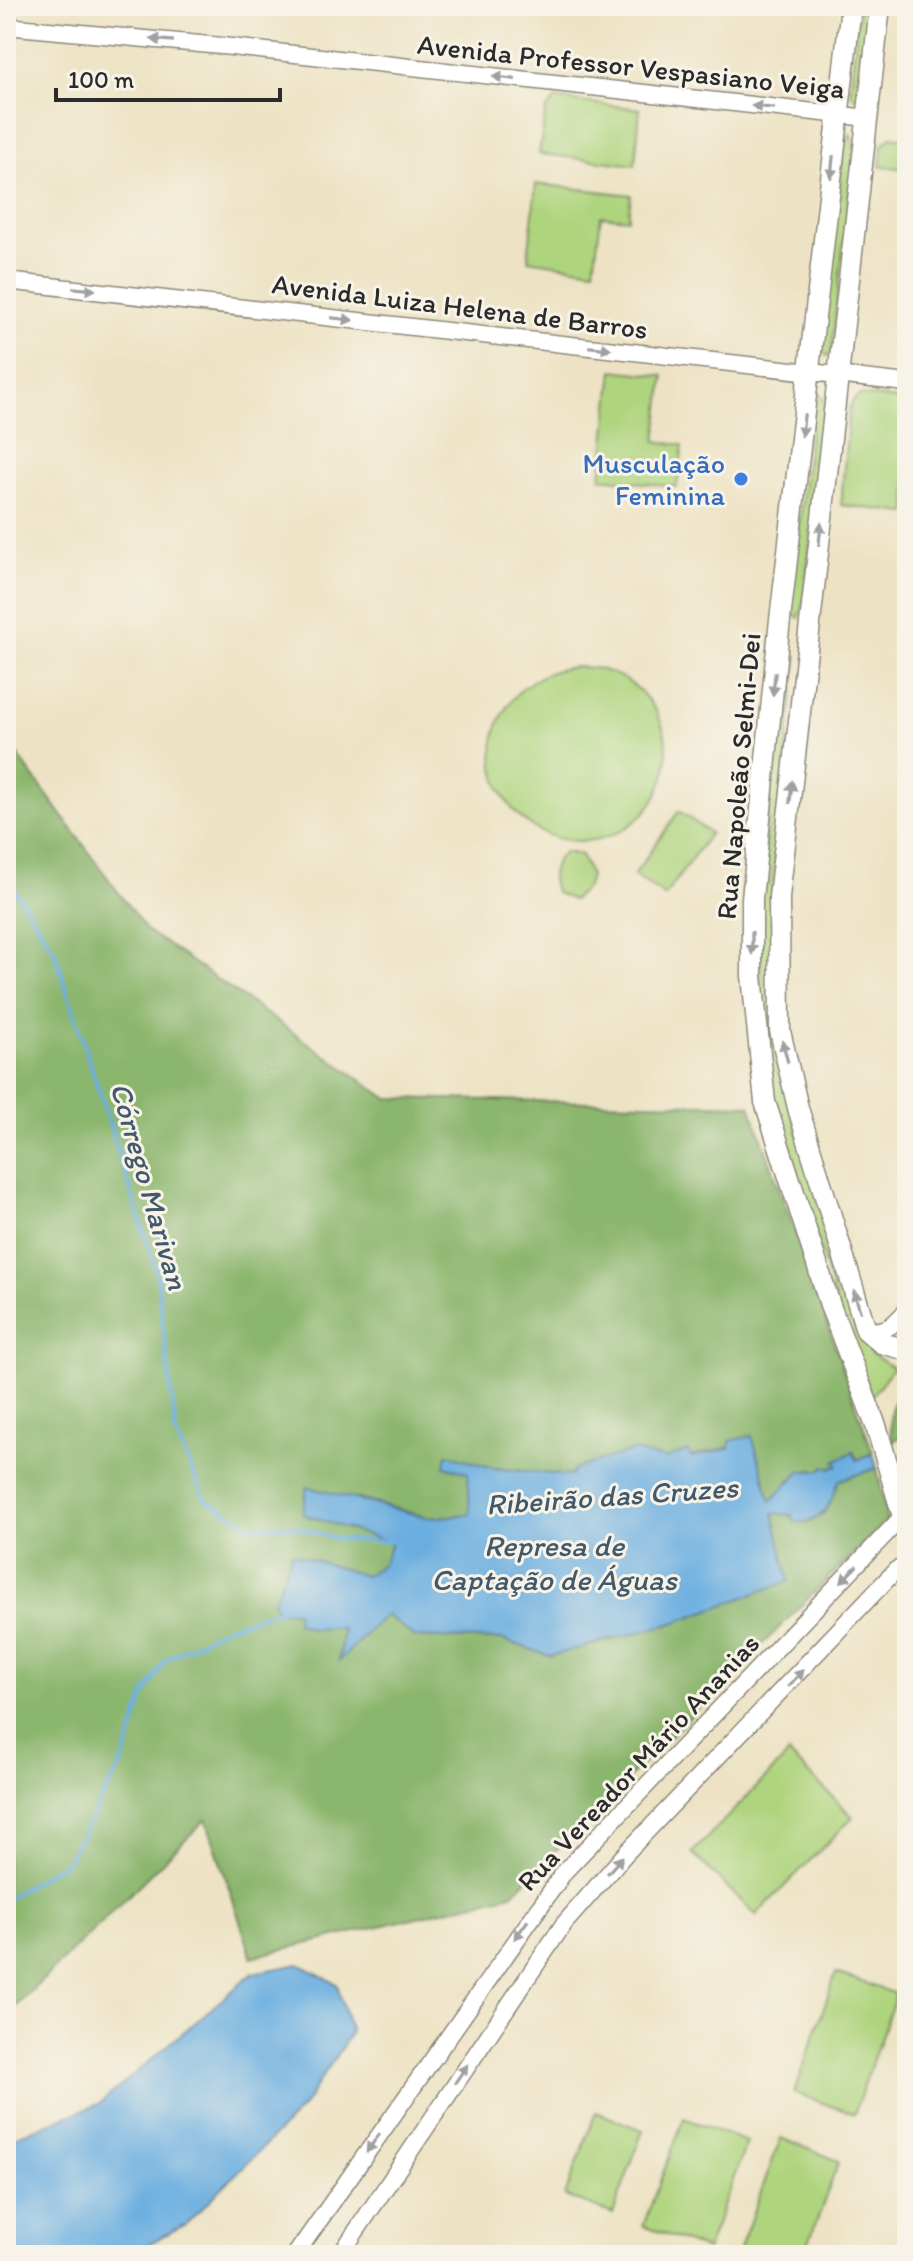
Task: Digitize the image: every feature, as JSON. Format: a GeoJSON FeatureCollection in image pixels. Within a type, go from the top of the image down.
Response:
{"type":"FeatureCollection","features":[{"type":"Feature","properties":{"kind":"main road","name":"Rua Napoleão Selmi-Dei"},"geometry":{"type":"LineString","coordinates":[[851,6],[752,899],[752,976],[765,1102],[831,1308],[878,1431],[905,1524]]}},
{"type":"Feature","properties":{"kind":"main road","name":"Rua Napoleão Selmi-Dei"},"geometry":{"type":"LineString","coordinates":[[866,1330],[798,1108],[780,1031],[779,897],[880,6]]}},
{"type":"Feature","properties":{"kind":"main road"},"geometry":{"type":"LineString","coordinates":[[866,1330],[881,1343],[907,1350]]}},
{"type":"Feature","properties":{"kind":"street","name":"Avenida Professor Vespasiano Veiga"},"geometry":{"type":"LineString","coordinates":[[6,26],[247,49],[868,118]]}},
{"type":"Feature","properties":{"kind":"street","name":"Avenida Luiza Helena de Barros"},"geometry":{"type":"LineString","coordinates":[[6,281],[907,383]]}},
{"type":"Feature","properties":{"kind":"street"},"geometry":{"type":"LineString","coordinates":[[866,1330],[881,1332],[892,1327],[907,1310]]}},
{"type":"Feature","properties":{"kind":"street","name":"Rua Vereador Mário Ananias"},"geometry":{"type":"LineString","coordinates":[[295,2255],[565,1871],[905,1524]]}},
{"type":"Feature","properties":{"kind":"street","name":"Rua Vereador Mário Ananias"},"geometry":{"type":"LineString","coordinates":[[340,2255],[563,1925],[626,1853],[896,1570],[907,1566]]}},
{"type":"Feature","properties":{"kind":"green space"},"geometry":{"type":"Polygon","coordinates":[[[859,6],[871,6],[862,90],[855,98],[850,93],[859,6]]]}},
{"type":"Feature","properties":{"kind":"green space"},"geometry":{"type":"Polygon","coordinates":[[[556,99],[640,109],[635,165],[539,154],[546,110],[556,99]]]}},
{"type":"Feature","properties":{"kind":"green space"},"geometry":{"type":"Polygon","coordinates":[[[850,134],[855,144],[831,353],[827,356],[821,348],[844,144],[850,134]]]}},
{"type":"Feature","properties":{"kind":"green space"},"geometry":{"type":"Polygon","coordinates":[[[891,137],[907,139],[907,169],[880,166],[882,145],[891,137]]]}},
{"type":"Feature","properties":{"kind":"green space"},"geometry":{"type":"Polygon","coordinates":[[[536,184],[631,195],[628,219],[601,216],[594,270],[528,260],[536,184]]]}},
{"type":"Feature","properties":{"kind":"green space"},"geometry":{"type":"Polygon","coordinates":[[[613,370],[664,376],[656,441],[683,445],[677,487],[601,478],[613,370]]]}},
{"type":"Feature","properties":{"kind":"green space"},"geometry":{"type":"Polygon","coordinates":[[[818,392],[825,402],[803,608],[799,618],[789,611],[814,397],[818,392]]]}},
{"type":"Feature","properties":{"kind":"green space"},"geometry":{"type":"Polygon","coordinates":[[[860,395],[907,401],[907,513],[841,505],[849,409],[853,400],[860,395]]]}},
{"type":"Feature","properties":{"kind":"green space"},"geometry":{"type":"Polygon","coordinates":[[[789,649],[797,656],[772,886],[784,1087],[857,1330],[871,1353],[893,1368],[871,1397],[837,1305],[772,1090],[762,1024],[759,899],[785,655],[789,649]]]}},
{"type":"Feature","properties":{"kind":"green space"},"geometry":{"type":"Polygon","coordinates":[[[580,667],[613,674],[641,693],[660,721],[667,754],[660,787],[641,815],[613,834],[580,841],[547,834],[519,815],[500,787],[493,754],[500,721],[519,693],[547,674],[580,667]]]}},
{"type":"Feature","properties":{"kind":"green space"},"geometry":{"type":"Polygon","coordinates":[[[6,739],[146,930],[387,1098],[750,1105],[873,1453],[856,1460],[854,1453],[836,1461],[839,1466],[810,1470],[789,1480],[786,1489],[771,1502],[766,1488],[730,1447],[690,1457],[688,1451],[665,1459],[633,1451],[571,1476],[493,1468],[447,1454],[468,1472],[471,1514],[430,1518],[357,1498],[303,1514],[391,1542],[384,1564],[365,1576],[292,1553],[296,1611],[311,1629],[343,1627],[339,1659],[386,1614],[414,1637],[503,1640],[550,1656],[673,1623],[788,1581],[773,1512],[791,1515],[807,1523],[824,1513],[839,1480],[877,1468],[887,1520],[512,1894],[252,1957],[206,1819],[6,2016],[6,739]]]}},
{"type":"Feature","properties":{"kind":"green space"},"geometry":{"type":"Polygon","coordinates":[[[679,811],[710,833],[665,896],[634,875],[679,811]]]}},
{"type":"Feature","properties":{"kind":"green space"},"geometry":{"type":"Polygon","coordinates":[[[564,852],[581,855],[590,875],[587,887],[573,900],[556,893],[552,882],[554,866],[564,852]]]}},
{"type":"Feature","properties":{"kind":"green space"},"geometry":{"type":"Polygon","coordinates":[[[907,1382],[907,1430],[892,1443],[891,1410],[896,1396],[907,1382]]]}},
{"type":"Feature","properties":{"kind":"green space"},"geometry":{"type":"Polygon","coordinates":[[[789,1754],[853,1817],[756,1915],[692,1853],[789,1754]]]}},
{"type":"Feature","properties":{"kind":"green space"},"geometry":{"type":"Polygon","coordinates":[[[836,1973],[896,1994],[854,2114],[794,2093],[836,1973]]]}},
{"type":"Feature","properties":{"kind":"green space"},"geometry":{"type":"Polygon","coordinates":[[[596,2112],[643,2130],[613,2214],[565,2196],[596,2112]]]}},
{"type":"Feature","properties":{"kind":"green space"},"geometry":{"type":"Polygon","coordinates":[[[684,2118],[747,2142],[707,2250],[643,2226],[684,2118]]]}},
{"type":"Feature","properties":{"kind":"green space"},"geometry":{"type":"Polygon","coordinates":[[[781,2138],[839,2161],[804,2255],[757,2255],[740,2248],[781,2138]]]}},
{"type":"Feature","properties":{"kind":"water","name":"Represa de Captação de Águas"},"geometry":{"type":"Polygon","coordinates":[[[752,1436],[771,1501],[800,1471],[819,1471],[825,1466],[830,1469],[838,1466],[835,1461],[853,1452],[857,1460],[873,1453],[877,1468],[839,1480],[825,1511],[813,1520],[796,1522],[791,1515],[773,1513],[789,1581],[673,1623],[550,1656],[503,1640],[414,1637],[386,1614],[339,1661],[343,1628],[311,1629],[296,1622],[296,1611],[278,1611],[273,1603],[292,1553],[365,1576],[383,1564],[391,1543],[303,1514],[307,1487],[430,1518],[470,1514],[468,1473],[445,1466],[447,1454],[493,1468],[571,1476],[574,1469],[633,1451],[665,1459],[688,1451],[691,1457],[730,1448],[730,1441],[752,1436]]]}},
{"type":"Feature","properties":{"kind":"water"},"geometry":{"type":"Polygon","coordinates":[[[299,1964],[337,1984],[351,2033],[302,2108],[186,2224],[128,2255],[6,2255],[6,2140],[99,2104],[253,1973],[299,1964]]]}},
{"type":"Feature","properties":{"kind":"waterway","name":"Córrego Marivan"},"geometry":{"type":"LineString","coordinates":[[6,877],[54,950],[157,1273],[176,1434],[205,1499],[250,1526],[293,1526],[338,1539],[394,1542]]}},
{"type":"Feature","properties":{"kind":"waterway","name":"Ribeirão das Cruzes"},"geometry":{"type":"LineString","coordinates":[[6,1899],[67,1861],[123,1761],[144,1696],[165,1660],[226,1627],[282,1609]]}},
{"type":"Feature","properties":{"kind":"place","name":"Musculação Feminina"},"geometry":{"type":"Point","coordinates":[741,479]}}]}
